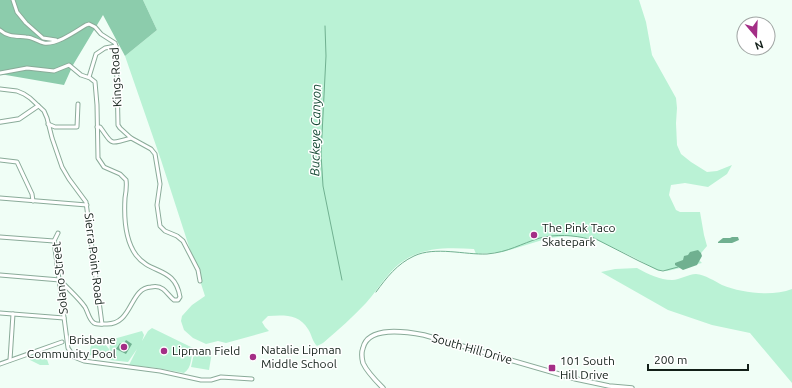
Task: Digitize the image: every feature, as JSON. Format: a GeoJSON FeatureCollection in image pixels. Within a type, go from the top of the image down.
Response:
{"type":"FeatureCollection","features":[{"type":"Feature","properties":{"kind":"street"},"geometry":{"type":"LineString","coordinates":[[13,0],[21,18],[40,36],[46,39],[60,40]]}},
{"type":"Feature","properties":{"kind":"street","name":"Kings Road"},"geometry":{"type":"LineString","coordinates":[[0,30],[8,35],[30,37],[44,43],[60,40],[89,24],[95,27],[105,37],[113,40],[116,46],[115,61],[118,124],[120,128],[131,138],[150,149],[154,154],[160,184],[157,205],[160,226],[165,231],[178,236],[183,241],[196,267],[200,281]]}},
{"type":"Feature","properties":{"kind":"street"},"geometry":{"type":"LineString","coordinates":[[89,77],[94,58],[97,53],[105,48],[116,46]]}},
{"type":"Feature","properties":{"kind":"street"},"geometry":{"type":"LineString","coordinates":[[0,73],[24,68],[54,71],[69,65],[81,75],[89,77],[94,81],[96,87],[97,151],[99,160],[104,167],[122,175],[126,182],[125,202],[129,241],[132,249],[144,263],[171,277],[176,284],[180,297],[178,300],[174,300],[159,287],[144,288],[139,292],[127,313],[122,318],[110,324],[102,324],[92,322],[83,304],[60,280],[0,275]]}},
{"type":"Feature","properties":{"kind":"street","name":"Sierra Point Road"},"geometry":{"type":"LineString","coordinates":[[0,88],[17,91],[24,94],[45,113],[50,132],[64,170],[87,205],[102,324]]}},
{"type":"Feature","properties":{"kind":"street"},"geometry":{"type":"LineString","coordinates":[[48,124],[55,127],[78,127],[78,104]]}},
{"type":"Feature","properties":{"kind":"street"},"geometry":{"type":"LineString","coordinates":[[0,122],[19,119],[38,106]]}},
{"type":"Feature","properties":{"kind":"street"},"geometry":{"type":"LineString","coordinates":[[50,132],[55,127]]}},
{"type":"Feature","properties":{"kind":"street"},"geometry":{"type":"LineString","coordinates":[[97,127],[100,127],[107,139],[112,142],[131,138]]}},
{"type":"Feature","properties":{"kind":"street"},"geometry":{"type":"LineString","coordinates":[[0,160],[16,161],[32,194],[33,201]]}},
{"type":"Feature","properties":{"kind":"street"},"geometry":{"type":"LineString","coordinates":[[0,198],[87,205]]}},
{"type":"Feature","properties":{"kind":"street","name":"Solano Street"},"geometry":{"type":"LineString","coordinates":[[58,233],[54,241],[62,292],[68,348],[74,357],[80,360],[160,371],[201,380],[211,380],[222,377],[252,379]]}},
{"type":"Feature","properties":{"kind":"street"},"geometry":{"type":"LineString","coordinates":[[0,237],[54,241]]}},
{"type":"Feature","properties":{"kind":"street"},"geometry":{"type":"LineString","coordinates":[[62,292],[65,289],[68,289]]}},
{"type":"Feature","properties":{"kind":"street"},"geometry":{"type":"LineString","coordinates":[[0,313],[64,318]]}},
{"type":"Feature","properties":{"kind":"street"},"geometry":{"type":"LineString","coordinates":[[10,360],[13,314]]}},
{"type":"Feature","properties":{"kind":"street","name":"South Hill Drive"},"geometry":{"type":"LineString","coordinates":[[383,388],[364,365],[362,360],[362,349],[366,341],[373,335],[399,332],[424,335],[576,379],[610,386],[632,388]]}},
{"type":"Feature","properties":{"kind":"street"},"geometry":{"type":"LineString","coordinates":[[0,364],[62,342]]}},
{"type":"Feature","properties":{"kind":"shaded area"},"geometry":{"type":"Polygon","coordinates":[[[0,0],[143,0],[157,30],[125,56],[103,15],[73,65],[64,85],[0,74],[0,0]]]}},
{"type":"Feature","properties":{"kind":"shaded area"},"geometry":{"type":"Polygon","coordinates":[[[143,0],[639,0],[646,22],[652,55],[676,98],[677,145],[681,154],[707,172],[717,171],[732,165],[727,174],[708,187],[685,183],[671,185],[669,195],[676,210],[680,212],[700,212],[707,246],[697,258],[702,263],[667,271],[657,270],[597,240],[567,236],[549,238],[503,252],[476,254],[474,249],[439,249],[417,254],[407,258],[398,265],[361,308],[323,343],[317,346],[304,324],[300,320],[291,316],[268,316],[262,322],[269,331],[226,343],[218,341],[206,344],[193,338],[184,330],[181,321],[182,316],[192,305],[205,296],[161,160],[125,56],[157,30],[143,0]]]}},
{"type":"Feature","properties":{"kind":"shaded area"},"geometry":{"type":"Polygon","coordinates":[[[738,237],[739,240],[732,243],[718,243],[723,238],[738,237]]]}},
{"type":"Feature","properties":{"kind":"shaded area"},"geometry":{"type":"Polygon","coordinates":[[[698,250],[702,256],[697,265],[683,270],[675,265],[675,263],[683,260],[684,256],[688,255],[690,252],[698,250]]]}},
{"type":"Feature","properties":{"kind":"shaded area"},"geometry":{"type":"Polygon","coordinates":[[[637,268],[654,276],[668,280],[675,280],[696,274],[710,278],[730,288],[748,292],[775,293],[792,289],[792,383],[750,333],[712,325],[668,310],[601,272],[615,269],[637,268]]]}},
{"type":"Feature","properties":{"kind":"shaded area","name":"Lipman Field"},"geometry":{"type":"Polygon","coordinates":[[[152,328],[193,348],[191,362],[187,371],[184,373],[129,365],[137,349],[128,362],[109,360],[110,340],[142,331],[144,335],[142,341],[148,331],[152,328]]]}},
{"type":"Feature","properties":{"kind":"shaded area"},"geometry":{"type":"Polygon","coordinates":[[[126,340],[132,344],[126,354],[116,349],[120,343],[123,345],[126,340]]]}},
{"type":"Feature","properties":{"kind":"shaded area"},"geometry":{"type":"Polygon","coordinates":[[[96,343],[105,344],[109,349],[109,358],[89,355],[91,345],[96,343]]]}},
{"type":"Feature","properties":{"kind":"shaded area"},"geometry":{"type":"Polygon","coordinates":[[[195,349],[212,352],[209,370],[191,367],[195,349]]]}},
{"type":"Feature","properties":{"kind":"shaded area"},"geometry":{"type":"Polygon","coordinates":[[[42,351],[45,354],[49,365],[40,365],[30,360],[29,356],[42,351]]]}},
{"type":"Feature","properties":{"kind":"waterway","name":"Buckeye Canyon"},"geometry":{"type":"LineString","coordinates":[[325,26],[326,56],[321,154],[323,186],[342,280]]}},
{"type":"Feature","properties":{"kind":"waterway"},"geometry":{"type":"LineString","coordinates":[[376,292],[397,267],[408,259],[422,253],[441,251],[478,254],[495,253],[508,250],[540,238],[552,236],[571,236],[589,239],[590,236],[658,270],[663,271],[678,267]]}},
{"type":"Feature","properties":{"kind":"place","name":"The Pink Taco Skatepark"},"geometry":{"type":"Point","coordinates":[534,235]}},
{"type":"Feature","properties":{"kind":"place","name":"Brisbane Community Pool"},"geometry":{"type":"Point","coordinates":[124,347]}},
{"type":"Feature","properties":{"kind":"place","name":"Lipman Field"},"geometry":{"type":"Point","coordinates":[164,351]}},
{"type":"Feature","properties":{"kind":"place","name":"Natalie Lipman Middle School"},"geometry":{"type":"Point","coordinates":[253,357]}},
{"type":"Feature","properties":{"kind":"place","name":"101 South Hill Drive"},"geometry":{"type":"Point","coordinates":[552,368]}}]}
